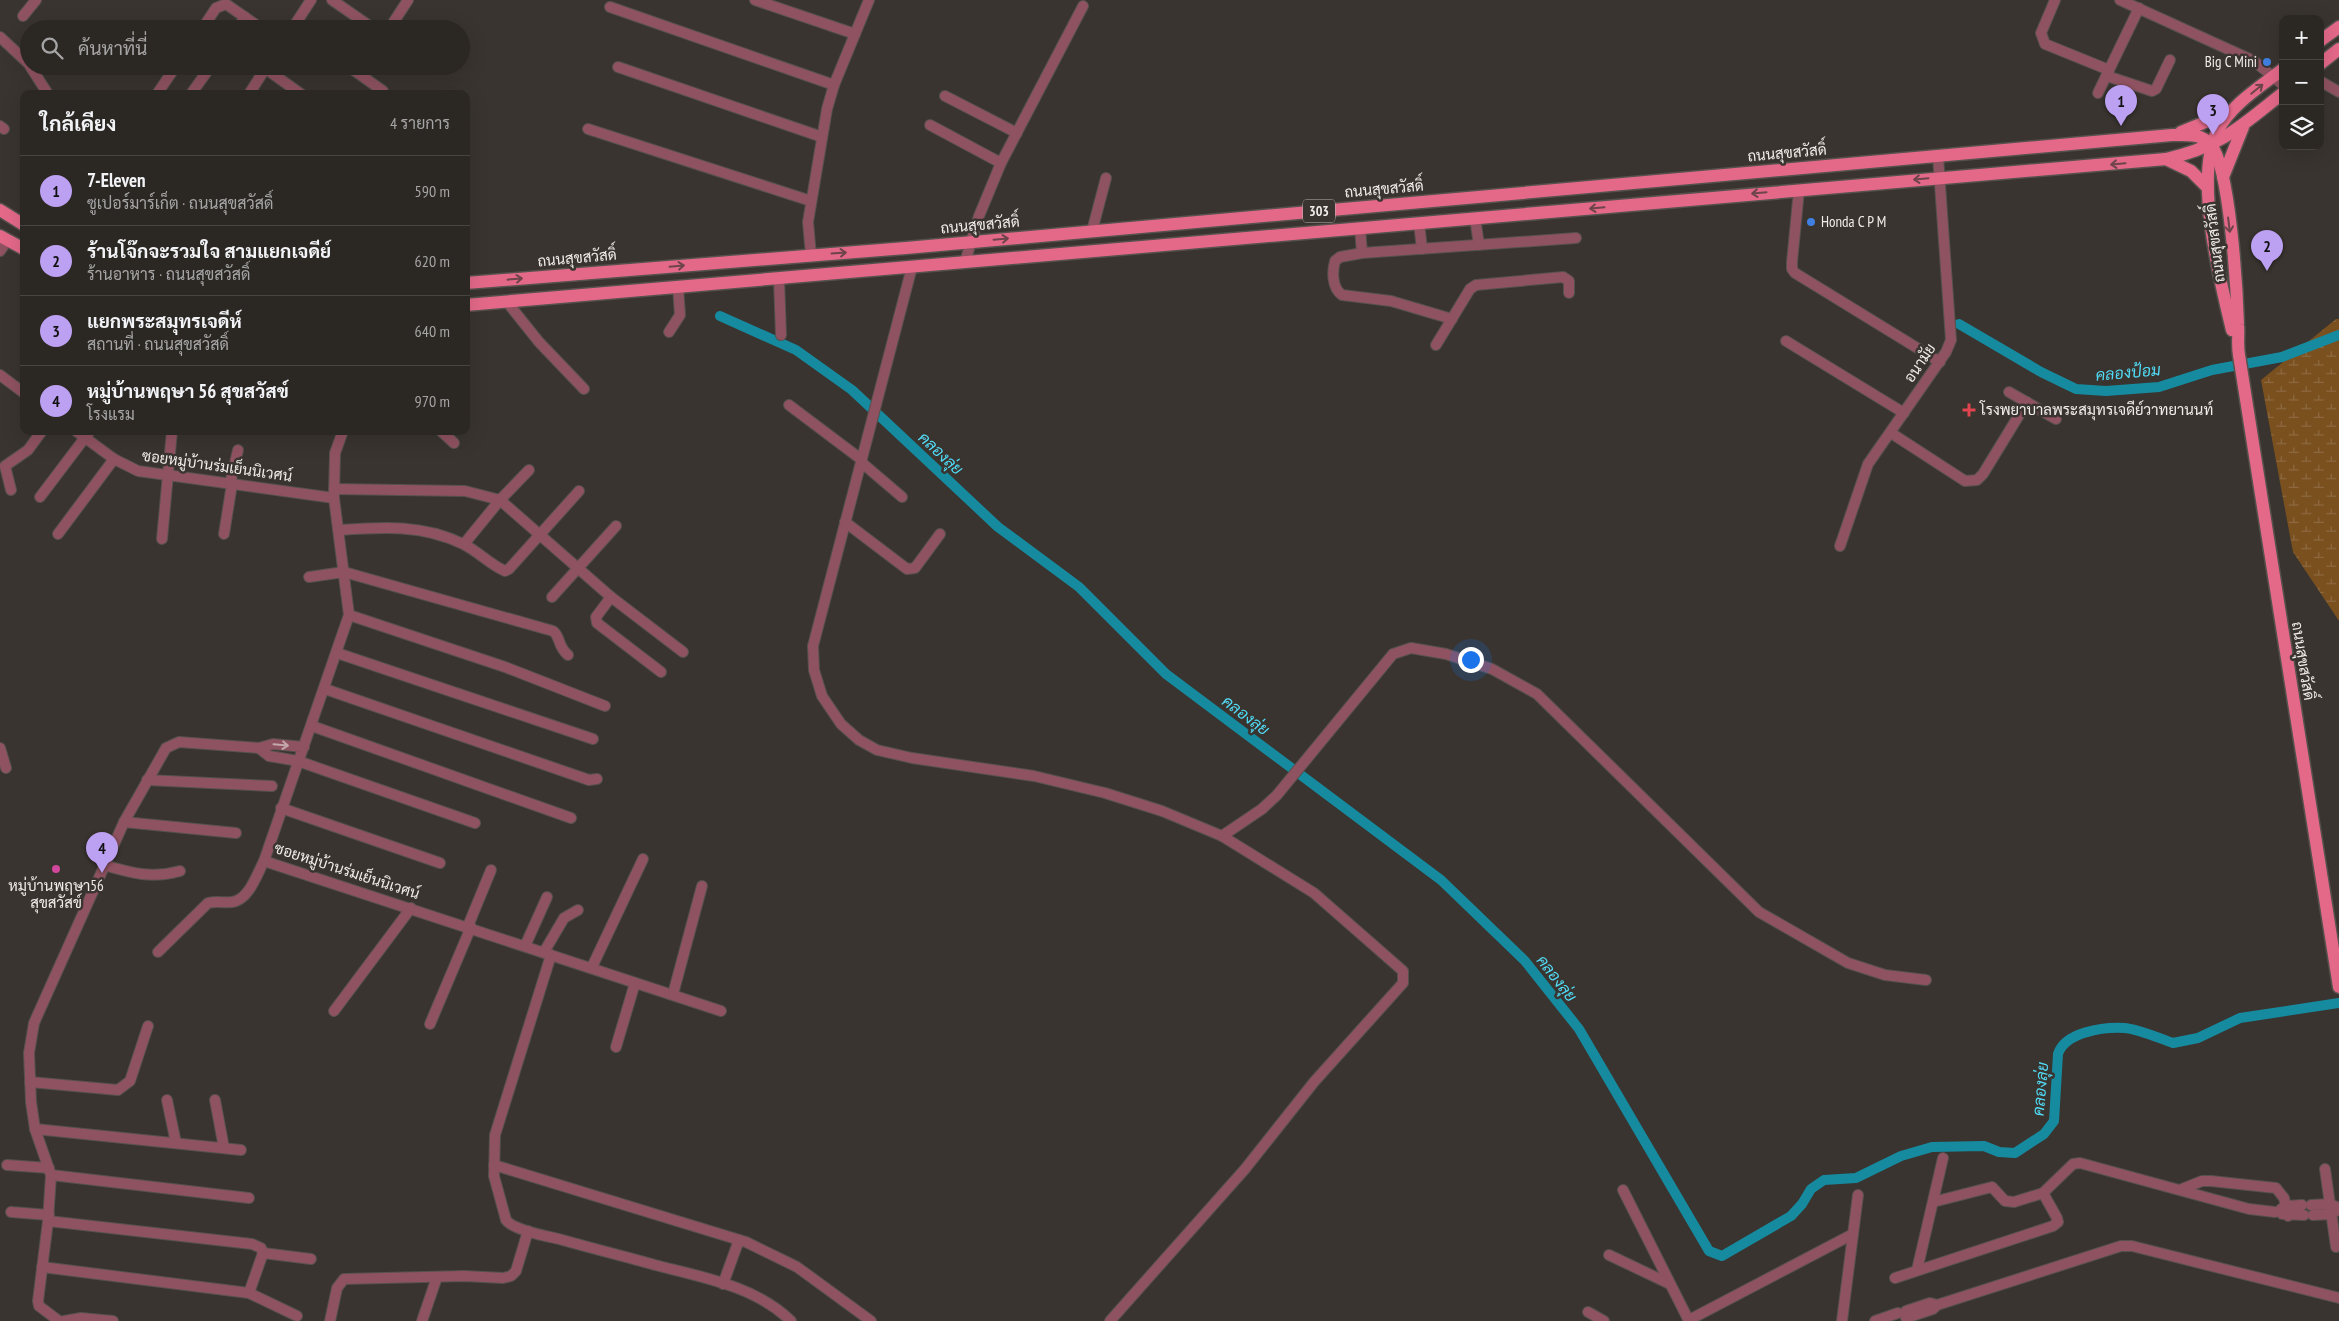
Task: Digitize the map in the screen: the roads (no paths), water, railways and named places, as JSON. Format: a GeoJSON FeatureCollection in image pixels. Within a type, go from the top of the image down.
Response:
{"type":"FeatureCollection","features":[{"type":"Feature","properties":{"kind":"main road"},"geometry":{"type":"LineString","coordinates":[[2324,38],[2339,26]]}},
{"type":"Feature","properties":{"kind":"main road"},"geometry":{"type":"LineString","coordinates":[[2324,61],[2339,49]]}},
{"type":"Feature","properties":{"kind":"main road","name":"ถนนสุขสวัสดิ์"},"geometry":{"type":"LineString","coordinates":[[2236,332],[2217,257],[2207,187],[2211,146],[2217,132],[2232,111],[2279,78]]}},
{"type":"Feature","properties":{"kind":"main road"},"geometry":{"type":"LineString","coordinates":[[2211,146],[2244,124],[2279,96]]}},
{"type":"Feature","properties":{"kind":"main road"},"geometry":{"type":"LineString","coordinates":[[2172,135],[2232,111]]}},
{"type":"Feature","properties":{"kind":"main road"},"geometry":{"type":"LineString","coordinates":[[2223,177],[2244,124]]}},
{"type":"Feature","properties":{"kind":"main road","name":"ถนนสุขสวัสดิ์"},"geometry":{"type":"LineString","coordinates":[[470,283],[969,242],[2172,135],[2198,136],[2211,146],[2220,162],[2223,177],[2233,255],[2236,332],[2242,376],[2339,987]]}},
{"type":"Feature","properties":{"kind":"main road","name":"303"},"geometry":{"type":"LineString","coordinates":[[470,305],[2166,159],[2211,146]]}},
{"type":"Feature","properties":{"kind":"main road"},"geometry":{"type":"LineString","coordinates":[[2166,159],[2191,170],[2207,187]]}},
{"type":"Feature","properties":{"kind":"main road"},"geometry":{"type":"LineString","coordinates":[[0,210],[20,222]]}},
{"type":"Feature","properties":{"kind":"main road"},"geometry":{"type":"LineString","coordinates":[[2,242],[20,248]]}},
{"type":"Feature","properties":{"kind":"main road"},"geometry":{"type":"LineString","coordinates":[[2217,257],[2233,255]]}},
{"type":"Feature","properties":{"kind":"street"},"geometry":{"type":"LineString","coordinates":[[23,16],[36,0]]}},
{"type":"Feature","properties":{"kind":"street"},"geometry":{"type":"LineString","coordinates":[[298,20],[310,0]]}},
{"type":"Feature","properties":{"kind":"street"},"geometry":{"type":"LineString","coordinates":[[332,0],[361,20]]}},
{"type":"Feature","properties":{"kind":"street"},"geometry":{"type":"LineString","coordinates":[[395,20],[408,0]]}},
{"type":"Feature","properties":{"kind":"street"},"geometry":{"type":"LineString","coordinates":[[755,0],[855,34]]}},
{"type":"Feature","properties":{"kind":"street"},"geometry":{"type":"LineString","coordinates":[[812,255],[808,222],[822,137],[834,85],[869,0]]}},
{"type":"Feature","properties":{"kind":"street"},"geometry":{"type":"LineString","coordinates":[[2055,0],[2041,33],[2045,44],[2152,91],[2156,88],[2170,60]]}},
{"type":"Feature","properties":{"kind":"street"},"geometry":{"type":"LineString","coordinates":[[2120,0],[2254,60],[2279,76]]}},
{"type":"Feature","properties":{"kind":"street"},"geometry":{"type":"LineString","coordinates":[[208,20],[221,4],[226,4],[249,20]]}},
{"type":"Feature","properties":{"kind":"street"},"geometry":{"type":"LineString","coordinates":[[965,262],[969,242],[1001,163],[1083,6]]}},
{"type":"Feature","properties":{"kind":"street"},"geometry":{"type":"LineString","coordinates":[[610,7],[834,85]]}},
{"type":"Feature","properties":{"kind":"street"},"geometry":{"type":"LineString","coordinates":[[2098,93],[2138,8]]}},
{"type":"Feature","properties":{"kind":"street"},"geometry":{"type":"LineString","coordinates":[[0,37],[20,56]]}},
{"type":"Feature","properties":{"kind":"street"},"geometry":{"type":"LineString","coordinates":[[618,67],[822,137]]}},
{"type":"Feature","properties":{"kind":"street"},"geometry":{"type":"LineString","coordinates":[[36,75],[46,90]]}},
{"type":"Feature","properties":{"kind":"street"},"geometry":{"type":"LineString","coordinates":[[160,90],[170,75]]}},
{"type":"Feature","properties":{"kind":"street"},"geometry":{"type":"LineString","coordinates":[[194,90],[204,75]]}},
{"type":"Feature","properties":{"kind":"street"},"geometry":{"type":"LineString","coordinates":[[252,90],[262,75]]}},
{"type":"Feature","properties":{"kind":"street"},"geometry":{"type":"LineString","coordinates":[[276,75],[296,90]]}},
{"type":"Feature","properties":{"kind":"street"},"geometry":{"type":"LineString","coordinates":[[361,75],[382,90]]}},
{"type":"Feature","properties":{"kind":"street"},"geometry":{"type":"LineString","coordinates":[[2324,83],[2339,92]]}},
{"type":"Feature","properties":{"kind":"street"},"geometry":{"type":"LineString","coordinates":[[945,96],[1017,133]]}},
{"type":"Feature","properties":{"kind":"street"},"geometry":{"type":"LineString","coordinates":[[930,125],[1001,163]]}},
{"type":"Feature","properties":{"kind":"street"},"geometry":{"type":"LineString","coordinates":[[588,129],[810,201]]}},
{"type":"Feature","properties":{"kind":"street","name":"อนามัย"},"geometry":{"type":"LineString","coordinates":[[1840,546],[1868,464],[1940,362],[1949,346],[1952,332],[1938,156]]}},
{"type":"Feature","properties":{"kind":"street"},"geometry":{"type":"LineString","coordinates":[[1092,231],[1106,178]]}},
{"type":"Feature","properties":{"kind":"street"},"geometry":{"type":"LineString","coordinates":[[1799,190],[1792,262],[1795,274],[1940,362]]}},
{"type":"Feature","properties":{"kind":"street"},"geometry":{"type":"LineString","coordinates":[[1475,218],[1479,245]]}},
{"type":"Feature","properties":{"kind":"street"},"geometry":{"type":"LineString","coordinates":[[1419,223],[1422,249]]}},
{"type":"Feature","properties":{"kind":"street"},"geometry":{"type":"LineString","coordinates":[[1360,228],[1362,253]]}},
{"type":"Feature","properties":{"kind":"street"},"geometry":{"type":"LineString","coordinates":[[1452,319],[1391,301],[1342,295],[1338,292],[1333,279],[1334,260],[1362,253],[1576,238]]}},
{"type":"Feature","properties":{"kind":"street"},"geometry":{"type":"LineString","coordinates":[[912,267],[814,646],[814,670],[822,696],[841,724],[860,740],[877,750],[912,758],[1034,776],[1104,793],[1162,812],[1222,836],[1314,893],[1403,971],[1403,983],[1314,1082],[1245,1169],[1110,1321]]}},
{"type":"Feature","properties":{"kind":"street"},"geometry":{"type":"LineString","coordinates":[[1436,345],[1470,289],[1476,285],[1563,277],[1569,281],[1569,293]]}},
{"type":"Feature","properties":{"kind":"street"},"geometry":{"type":"LineString","coordinates":[[779,279],[781,335]]}},
{"type":"Feature","properties":{"kind":"street"},"geometry":{"type":"LineString","coordinates":[[669,332],[680,315],[678,288]]}},
{"type":"Feature","properties":{"kind":"street"},"geometry":{"type":"LineString","coordinates":[[507,302],[539,342],[584,389]]}},
{"type":"Feature","properties":{"kind":"street"},"geometry":{"type":"LineString","coordinates":[[1786,341],[1904,413]]}},
{"type":"Feature","properties":{"kind":"street"},"geometry":{"type":"LineString","coordinates":[[0,375],[20,390]]}},
{"type":"Feature","properties":{"kind":"street"},"geometry":{"type":"LineString","coordinates":[[2009,392],[2056,419]]}},
{"type":"Feature","properties":{"kind":"street"},"geometry":{"type":"LineString","coordinates":[[1891,432],[1965,482],[1971,482],[1983,474],[2027,402]]}},
{"type":"Feature","properties":{"kind":"street"},"geometry":{"type":"LineString","coordinates":[[788,405],[862,461],[902,497]]}},
{"type":"Feature","properties":{"kind":"street"},"geometry":{"type":"LineString","coordinates":[[11,490],[4,466],[28,450],[39,435]]}},
{"type":"Feature","properties":{"kind":"street"},"geometry":{"type":"LineString","coordinates":[[40,497],[87,435]]}},
{"type":"Feature","properties":{"kind":"street","name":"ซอยหมู่บ้านร่มเย็นนิเวศน์"},"geometry":{"type":"LineString","coordinates":[[87,435],[114,460],[138,471],[231,484],[334,494]]}},
{"type":"Feature","properties":{"kind":"street"},"geometry":{"type":"LineString","coordinates":[[162,539],[172,435]]}},
{"type":"Feature","properties":{"kind":"street","name":"ซอยหมู่บ้านร่มเย็นนิเวศน์"},"geometry":{"type":"LineString","coordinates":[[341,435],[335,453],[334,494],[349,615],[264,861],[470,926],[547,954],[592,967],[721,1011]]}},
{"type":"Feature","properties":{"kind":"street"},"geometry":{"type":"LineString","coordinates":[[445,435],[454,443]]}},
{"type":"Feature","properties":{"kind":"street"},"geometry":{"type":"LineString","coordinates":[[224,534],[238,450]]}},
{"type":"Feature","properties":{"kind":"street"},"geometry":{"type":"LineString","coordinates":[[58,534],[114,460]]}},
{"type":"Feature","properties":{"kind":"street"},"geometry":{"type":"LineString","coordinates":[[464,544],[500,500],[529,470]]}},
{"type":"Feature","properties":{"kind":"street"},"geometry":{"type":"LineString","coordinates":[[334,494],[465,491],[500,500],[611,597],[683,652]]}},
{"type":"Feature","properties":{"kind":"street"},"geometry":{"type":"LineString","coordinates":[[339,530],[399,526],[424,530],[464,544],[505,570],[509,570],[579,491]]}},
{"type":"Feature","properties":{"kind":"street"},"geometry":{"type":"LineString","coordinates":[[845,522],[907,569],[911,570],[915,568],[940,534]]}},
{"type":"Feature","properties":{"kind":"street"},"geometry":{"type":"LineString","coordinates":[[552,596],[616,526]]}},
{"type":"Feature","properties":{"kind":"street"},"geometry":{"type":"LineString","coordinates":[[309,577],[344,572],[552,631],[558,636],[561,649],[568,655]]}},
{"type":"Feature","properties":{"kind":"street"},"geometry":{"type":"LineString","coordinates":[[611,597],[596,616],[597,623],[661,672]]}},
{"type":"Feature","properties":{"kind":"street"},"geometry":{"type":"LineString","coordinates":[[349,615],[505,667],[605,706]]}},
{"type":"Feature","properties":{"kind":"street"},"geometry":{"type":"LineString","coordinates":[[1222,836],[1262,809],[1277,795],[1393,654],[1411,648],[1446,654],[1492,669],[1536,694],[1759,912],[1848,963],[1885,975],[1926,980]]}},
{"type":"Feature","properties":{"kind":"street"},"geometry":{"type":"LineString","coordinates":[[337,653],[594,739]]}},
{"type":"Feature","properties":{"kind":"street"},"geometry":{"type":"LineString","coordinates":[[325,689],[588,780],[598,779]]}},
{"type":"Feature","properties":{"kind":"street"},"geometry":{"type":"LineString","coordinates":[[312,726],[571,818]]}},
{"type":"Feature","properties":{"kind":"street"},"geometry":{"type":"LineString","coordinates":[[59,1321],[39,1306],[48,1218],[50,1172],[35,1129],[30,1082],[30,1043],[34,1023],[124,822],[166,748],[179,742],[259,748],[273,744],[304,748]]}},
{"type":"Feature","properties":{"kind":"street"},"geometry":{"type":"LineString","coordinates":[[0,748],[6,768]]}},
{"type":"Feature","properties":{"kind":"street"},"geometry":{"type":"LineString","coordinates":[[259,748],[269,756],[298,761],[475,822]]}},
{"type":"Feature","properties":{"kind":"street"},"geometry":{"type":"LineString","coordinates":[[147,780],[272,786]]}},
{"type":"Feature","properties":{"kind":"street"},"geometry":{"type":"LineString","coordinates":[[281,808],[440,863]]}},
{"type":"Feature","properties":{"kind":"street"},"geometry":{"type":"LineString","coordinates":[[124,822],[236,833]]}},
{"type":"Feature","properties":{"kind":"street"},"geometry":{"type":"LineString","coordinates":[[592,967],[643,859]]}},
{"type":"Feature","properties":{"kind":"street"},"geometry":{"type":"LineString","coordinates":[[158,952],[208,903],[234,902],[241,899],[250,888],[264,861]]}},
{"type":"Feature","properties":{"kind":"street"},"geometry":{"type":"LineString","coordinates":[[104,865],[142,876],[166,875],[180,871]]}},
{"type":"Feature","properties":{"kind":"street"},"geometry":{"type":"LineString","coordinates":[[430,1024],[491,870]]}},
{"type":"Feature","properties":{"kind":"street"},"geometry":{"type":"LineString","coordinates":[[673,994],[702,886]]}},
{"type":"Feature","properties":{"kind":"street"},"geometry":{"type":"LineString","coordinates":[[525,946],[547,897]]}},
{"type":"Feature","properties":{"kind":"street"},"geometry":{"type":"LineString","coordinates":[[334,1011],[411,908]]}},
{"type":"Feature","properties":{"kind":"street"},"geometry":{"type":"LineString","coordinates":[[578,910],[564,918],[547,954],[498,1120],[495,1135],[494,1165],[506,1220],[510,1225],[528,1231],[723,1284],[766,1301],[791,1321]]}},
{"type":"Feature","properties":{"kind":"street"},"geometry":{"type":"LineString","coordinates":[[616,1047],[635,983]]}},
{"type":"Feature","properties":{"kind":"street"},"geometry":{"type":"LineString","coordinates":[[30,1082],[118,1090],[130,1081],[148,1026]]}},
{"type":"Feature","properties":{"kind":"street"},"geometry":{"type":"LineString","coordinates":[[167,1100],[176,1143]]}},
{"type":"Feature","properties":{"kind":"street"},"geometry":{"type":"LineString","coordinates":[[215,1100],[224,1148]]}},
{"type":"Feature","properties":{"kind":"street"},"geometry":{"type":"LineString","coordinates":[[35,1129],[241,1150]]}},
{"type":"Feature","properties":{"kind":"street"},"geometry":{"type":"LineString","coordinates":[[1917,1270],[1943,1158]]}},
{"type":"Feature","properties":{"kind":"street"},"geometry":{"type":"LineString","coordinates":[[1933,1202],[1992,1186],[2008,1202],[2043,1193],[2073,1164],[2080,1163],[2182,1188],[2249,1208],[2275,1212],[2335,1209]]}},
{"type":"Feature","properties":{"kind":"street"},"geometry":{"type":"LineString","coordinates":[[7,1165],[249,1198]]}},
{"type":"Feature","properties":{"kind":"street"},"geometry":{"type":"LineString","coordinates":[[494,1165],[739,1240],[796,1267],[871,1321]]}},
{"type":"Feature","properties":{"kind":"street"},"geometry":{"type":"LineString","coordinates":[[2325,1169],[2335,1209],[2336,1247]]}},
{"type":"Feature","properties":{"kind":"street"},"geometry":{"type":"LineString","coordinates":[[2182,1188],[2202,1181],[2211,1181],[2276,1188],[2281,1192],[2288,1211]]}},
{"type":"Feature","properties":{"kind":"street"},"geometry":{"type":"LineString","coordinates":[[1624,1190],[1689,1321],[1853,1234]]}},
{"type":"Feature","properties":{"kind":"street"},"geometry":{"type":"LineString","coordinates":[[1895,1278],[2053,1226],[2058,1222],[2057,1218],[2043,1193]]}},
{"type":"Feature","properties":{"kind":"street"},"geometry":{"type":"LineString","coordinates":[[1842,1321],[1858,1195]]}},
{"type":"Feature","properties":{"kind":"street"},"geometry":{"type":"LineString","coordinates":[[11,1212],[252,1244],[261,1248],[263,1253],[249,1293]]}},
{"type":"Feature","properties":{"kind":"street"},"geometry":{"type":"LineString","coordinates":[[330,1321],[336,1288],[344,1279],[503,1278],[511,1276],[516,1271],[528,1231]]}},
{"type":"Feature","properties":{"kind":"street"},"geometry":{"type":"LineString","coordinates":[[723,1284],[739,1240]]}},
{"type":"Feature","properties":{"kind":"street"},"geometry":{"type":"LineString","coordinates":[[1875,1321],[1901,1316],[1930,1303],[1937,1304],[2121,1246],[2132,1246],[2339,1298]]}},
{"type":"Feature","properties":{"kind":"street"},"geometry":{"type":"LineString","coordinates":[[263,1253],[310,1259]]}},
{"type":"Feature","properties":{"kind":"street"},"geometry":{"type":"LineString","coordinates":[[1610,1255],[1670,1284]]}},
{"type":"Feature","properties":{"kind":"street"},"geometry":{"type":"LineString","coordinates":[[42,1267],[249,1293],[297,1316]]}},
{"type":"Feature","properties":{"kind":"street"},"geometry":{"type":"LineString","coordinates":[[422,1321],[437,1277]]}},
{"type":"Feature","properties":{"kind":"street"},"geometry":{"type":"LineString","coordinates":[[1588,1312],[1604,1321]]}},
{"type":"Feature","properties":{"kind":"street"},"geometry":{"type":"LineString","coordinates":[[64,1321],[81,1318],[113,1321]]}},
{"type":"Feature","properties":{"kind":"waterway","name":"คลองลุ่ย"},"geometry":{"type":"LineString","coordinates":[[720,316],[796,350],[852,390],[998,527],[1079,587],[1166,674],[1441,880],[1525,961],[1579,1029],[1709,1251],[1722,1256],[1791,1216],[1802,1204],[1811,1189],[1824,1180],[1856,1178],[1901,1156],[1932,1147],[1984,1146],[1999,1152],[2015,1153],[2044,1134],[2054,1121],[2058,1054],[2068,1041],[2086,1032],[2124,1028],[2173,1043],[2198,1038],[2240,1018],[2339,1003]]}},
{"type":"Feature","properties":{"kind":"waterway","name":"คลองป้อม"},"geometry":{"type":"LineString","coordinates":[[1959,324],[2041,372],[2076,389],[2106,391],[2159,387],[2212,370],[2282,357],[2339,335]]}},
{"type":"Feature","properties":{"kind":"place","name":"Big C Mini"},"geometry":{"type":"Point","coordinates":[2267,62]}},
{"type":"Feature","properties":{"kind":"place","name":"7-Eleven"},"geometry":{"type":"Point","coordinates":[2121,126]}},
{"type":"Feature","properties":{"kind":"place","name":"แยกพระสมุทรเจดีห์"},"geometry":{"type":"Point","coordinates":[2213,135]}},
{"type":"Feature","properties":{"kind":"place","name":"Honda C P M"},"geometry":{"type":"Point","coordinates":[1811,222]}},
{"type":"Feature","properties":{"kind":"place","name":"ร้านโจ๊กจะรวมใจ สามแยกเจดีย์"},"geometry":{"type":"Point","coordinates":[2267,271]}},
{"type":"Feature","properties":{"kind":"place","name":"โรงพยาบาลพระสมุทรเจดีย์วาทยานนท์"},"geometry":{"type":"Point","coordinates":[1969,410]}},
{"type":"Feature","properties":{"kind":"place","name":"หมู่บ้านพฤษา56 สุขสวัสข์"},"geometry":{"type":"Point","coordinates":[56,869]}},
{"type":"Feature","properties":{"kind":"place","name":"หมู่บ้านพฤษา 56 สุขสวัสข์"},"geometry":{"type":"Point","coordinates":[102,873]}}]}
